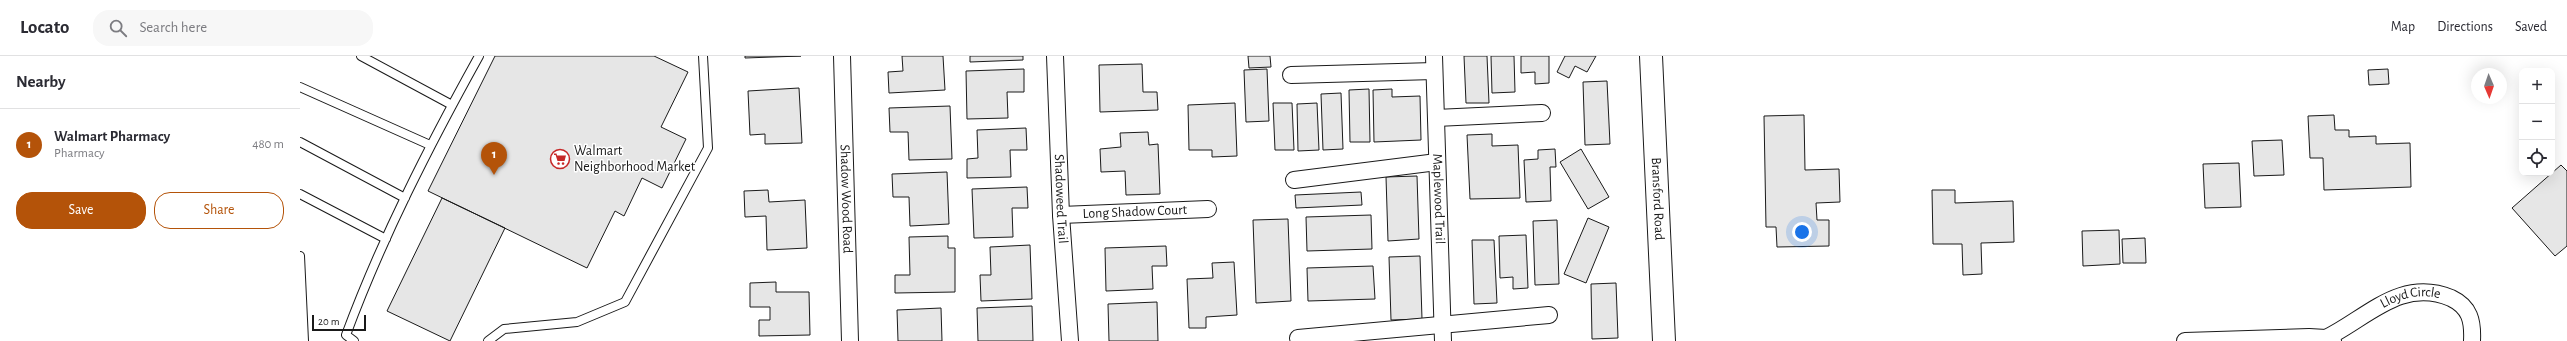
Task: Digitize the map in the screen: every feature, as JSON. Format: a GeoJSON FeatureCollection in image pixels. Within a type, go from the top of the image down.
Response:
{"type":"FeatureCollection","features":[{"type":"Feature","properties":{"kind":"street","name":"Shadow Wood Road"},"geometry":{"type":"LineString","coordinates":[[842,56],[850,341]]}},
{"type":"Feature","properties":{"kind":"street","name":"Shadoweed Trail"},"geometry":{"type":"LineString","coordinates":[[1055,56],[1061,215],[1070,341]]}},
{"type":"Feature","properties":{"kind":"street","name":"Bransford Road"},"geometry":{"type":"LineString","coordinates":[[1651,56],[1664,341]]}},
{"type":"Feature","properties":{"kind":"street"},"geometry":{"type":"LineString","coordinates":[[1291,75],[1434,63]]}},
{"type":"Feature","properties":{"kind":"street","name":"Maplewood Trail"},"geometry":{"type":"LineString","coordinates":[[1434,63],[1443,341]]}},
{"type":"Feature","properties":{"kind":"street"},"geometry":{"type":"LineString","coordinates":[[1436,118],[1542,113]]}},
{"type":"Feature","properties":{"kind":"street"},"geometry":{"type":"LineString","coordinates":[[1294,180],[1437,162]]}},
{"type":"Feature","properties":{"kind":"street","name":"Long Shadow Court"},"geometry":{"type":"LineString","coordinates":[[1061,215],[1208,209]]}},
{"type":"Feature","properties":{"kind":"street","name":"Lloyd Circle"},"geometry":{"type":"LineString","coordinates":[[2185,341],[2309,337],[2329,340],[2403,294],[2418,291],[2437,292],[2462,303],[2469,311],[2472,341]]}},
{"type":"Feature","properties":{"kind":"street"},"geometry":{"type":"LineString","coordinates":[[1298,338],[1549,315]]}},
{"type":"Feature","properties":{"kind":"lane"},"geometry":{"type":"LineString","coordinates":[[361,56],[452,105]]}},
{"type":"Feature","properties":{"kind":"lane"},"geometry":{"type":"LineString","coordinates":[[354,341],[346,335],[366,280],[430,145],[479,56]]}},
{"type":"Feature","properties":{"kind":"lane"},"geometry":{"type":"LineString","coordinates":[[488,341],[504,329],[577,322],[625,302],[708,148],[703,56]]}},
{"type":"Feature","properties":{"kind":"lane"},"geometry":{"type":"LineString","coordinates":[[300,87],[430,145]]}},
{"type":"Feature","properties":{"kind":"lane"},"geometry":{"type":"LineString","coordinates":[[300,142],[405,198]]}},
{"type":"Feature","properties":{"kind":"lane"},"geometry":{"type":"LineString","coordinates":[[300,194],[386,239]]}},
{"type":"Feature","properties":{"kind":"lane"},"geometry":{"type":"LineString","coordinates":[[300,256],[304,341]]}},
{"type":"Feature","properties":{"kind":"building","name":"Walmart Neighborhood Market"},"geometry":{"type":"Polygon","coordinates":[[[495,56],[654,56],[688,72],[661,127],[686,139],[662,188],[642,178],[624,216],[615,211],[587,268],[428,191],[495,56]]]}},
{"type":"Feature","properties":{"kind":"building"},"geometry":{"type":"Polygon","coordinates":[[[745,56],[801,56],[745,58],[745,56]]]}},
{"type":"Feature","properties":{"kind":"building"},"geometry":{"type":"Polygon","coordinates":[[[902,56],[943,56],[945,90],[889,93],[888,72],[903,71],[902,56]]]}},
{"type":"Feature","properties":{"kind":"building"},"geometry":{"type":"Polygon","coordinates":[[[970,56],[1023,56],[1023,60],[970,62],[970,56]]]}},
{"type":"Feature","properties":{"kind":"building"},"geometry":{"type":"Polygon","coordinates":[[[1248,56],[1270,56],[1271,67],[1249,68],[1248,56]]]}},
{"type":"Feature","properties":{"kind":"building"},"geometry":{"type":"Polygon","coordinates":[[[1464,56],[1487,56],[1489,103],[1466,103],[1464,56]]]}},
{"type":"Feature","properties":{"kind":"building"},"geometry":{"type":"Polygon","coordinates":[[[1491,56],[1514,56],[1515,92],[1492,93],[1491,56]]]}},
{"type":"Feature","properties":{"kind":"building"},"geometry":{"type":"Polygon","coordinates":[[[1521,56],[1549,56],[1549,83],[1535,84],[1535,72],[1521,73],[1521,56]]]}},
{"type":"Feature","properties":{"kind":"building"},"geometry":{"type":"Polygon","coordinates":[[[1565,56],[1596,56],[1587,72],[1575,66],[1569,78],[1557,72],[1565,56]]]}},
{"type":"Feature","properties":{"kind":"building"},"geometry":{"type":"Polygon","coordinates":[[[1142,64],[1143,92],[1157,92],[1158,110],[1100,112],[1099,65],[1142,64]]]}},
{"type":"Feature","properties":{"kind":"building"},"geometry":{"type":"Polygon","coordinates":[[[1024,69],[1024,92],[1007,92],[1008,118],[967,119],[966,71],[1024,69]]]}},
{"type":"Feature","properties":{"kind":"building"},"geometry":{"type":"Polygon","coordinates":[[[1267,69],[1269,121],[1246,122],[1244,70],[1267,69]]]}},
{"type":"Feature","properties":{"kind":"building"},"geometry":{"type":"Polygon","coordinates":[[[2388,69],[2389,84],[2369,85],[2368,70],[2388,69]]]}},
{"type":"Feature","properties":{"kind":"building"},"geometry":{"type":"Polygon","coordinates":[[[1607,81],[1610,144],[1585,145],[1583,82],[1607,81]]]}},
{"type":"Feature","properties":{"kind":"building"},"geometry":{"type":"Polygon","coordinates":[[[799,88],[802,143],[765,144],[765,134],[750,135],[748,91],[799,88]]]}},
{"type":"Feature","properties":{"kind":"building"},"geometry":{"type":"Polygon","coordinates":[[[1369,89],[1370,142],[1350,142],[1349,90],[1369,89]]]}},
{"type":"Feature","properties":{"kind":"building"},"geometry":{"type":"Polygon","coordinates":[[[1392,89],[1392,97],[1420,96],[1421,140],[1374,142],[1373,90],[1392,89]]]}},
{"type":"Feature","properties":{"kind":"building"},"geometry":{"type":"Polygon","coordinates":[[[1341,93],[1343,149],[1323,150],[1321,94],[1341,93]]]}},
{"type":"Feature","properties":{"kind":"building"},"geometry":{"type":"Polygon","coordinates":[[[1235,103],[1237,156],[1212,157],[1212,150],[1189,150],[1188,105],[1235,103]]]}},
{"type":"Feature","properties":{"kind":"building"},"geometry":{"type":"Polygon","coordinates":[[[1273,103],[1292,103],[1294,150],[1275,150],[1273,103]]]}},
{"type":"Feature","properties":{"kind":"building"},"geometry":{"type":"Polygon","coordinates":[[[1317,103],[1319,150],[1298,151],[1297,104],[1317,103]]]}},
{"type":"Feature","properties":{"kind":"building"},"geometry":{"type":"Polygon","coordinates":[[[950,106],[952,159],[909,160],[908,132],[890,132],[889,108],[950,106]]]}},
{"type":"Feature","properties":{"kind":"building"},"geometry":{"type":"Polygon","coordinates":[[[1804,115],[1805,170],[1839,169],[1840,202],[1816,203],[1817,220],[1829,220],[1829,246],[1777,247],[1776,227],[1766,227],[1764,116],[1804,115]]]}},
{"type":"Feature","properties":{"kind":"building"},"geometry":{"type":"Polygon","coordinates":[[[2334,115],[2335,130],[2349,130],[2349,137],[2376,136],[2376,144],[2410,143],[2411,187],[2324,190],[2323,158],[2310,158],[2308,116],[2334,115]]]}},
{"type":"Feature","properties":{"kind":"building"},"geometry":{"type":"Polygon","coordinates":[[[1026,128],[1027,150],[1010,150],[1011,177],[967,178],[967,159],[978,158],[977,130],[1026,128]]]}},
{"type":"Feature","properties":{"kind":"building"},"geometry":{"type":"Polygon","coordinates":[[[1148,132],[1149,145],[1158,144],[1160,194],[1126,195],[1125,171],[1101,172],[1100,149],[1121,147],[1120,133],[1148,132]]]}},
{"type":"Feature","properties":{"kind":"building"},"geometry":{"type":"Polygon","coordinates":[[[1492,134],[1492,146],[1518,145],[1520,198],[1470,199],[1467,135],[1492,134]]]}},
{"type":"Feature","properties":{"kind":"building"},"geometry":{"type":"Polygon","coordinates":[[[2282,140],[2284,175],[2254,176],[2252,141],[2282,140]]]}},
{"type":"Feature","properties":{"kind":"building"},"geometry":{"type":"Polygon","coordinates":[[[1555,149],[1556,167],[1550,167],[1551,201],[1526,202],[1524,160],[1538,159],[1538,150],[1555,149]]]}},
{"type":"Feature","properties":{"kind":"building"},"geometry":{"type":"Polygon","coordinates":[[[1581,149],[1609,197],[1588,209],[1560,162],[1581,149]]]}},
{"type":"Feature","properties":{"kind":"building"},"geometry":{"type":"Polygon","coordinates":[[[2239,163],[2241,207],[2205,208],[2203,164],[2239,163]]]}},
{"type":"Feature","properties":{"kind":"building"},"geometry":{"type":"Polygon","coordinates":[[[2561,165],[2567,171],[2567,246],[2555,256],[2512,208],[2548,176],[2555,176],[2555,170],[2561,165]]]}},
{"type":"Feature","properties":{"kind":"building"},"geometry":{"type":"Polygon","coordinates":[[[947,172],[949,224],[910,226],[909,197],[893,197],[892,174],[947,172]]]}},
{"type":"Feature","properties":{"kind":"building"},"geometry":{"type":"Polygon","coordinates":[[[1417,176],[1419,239],[1388,241],[1386,177],[1417,176]]]}},
{"type":"Feature","properties":{"kind":"building"},"geometry":{"type":"Polygon","coordinates":[[[1027,187],[1028,208],[1012,208],[1013,237],[974,238],[972,189],[1027,187]]]}},
{"type":"Feature","properties":{"kind":"building"},"geometry":{"type":"Polygon","coordinates":[[[768,190],[769,202],[805,200],[807,248],[767,250],[766,216],[745,217],[744,191],[768,190]]]}},
{"type":"Feature","properties":{"kind":"building"},"geometry":{"type":"Polygon","coordinates":[[[1932,190],[1955,190],[1955,203],[2013,201],[2014,242],[1981,243],[1982,274],[1963,275],[1962,244],[1933,244],[1932,190]]]}},
{"type":"Feature","properties":{"kind":"building"},"geometry":{"type":"Polygon","coordinates":[[[1361,192],[1362,205],[1296,208],[1295,195],[1361,192]]]}},
{"type":"Feature","properties":{"kind":"building"},"geometry":{"type":"Polygon","coordinates":[[[442,198],[505,228],[450,341],[387,311],[442,198]]]}},
{"type":"Feature","properties":{"kind":"building"},"geometry":{"type":"Polygon","coordinates":[[[1371,215],[1372,249],[1307,251],[1306,217],[1371,215]]]}},
{"type":"Feature","properties":{"kind":"building"},"geometry":{"type":"Polygon","coordinates":[[[1588,218],[1609,227],[1586,283],[1564,274],[1588,218]]]}},
{"type":"Feature","properties":{"kind":"building"},"geometry":{"type":"Polygon","coordinates":[[[1288,219],[1291,301],[1256,303],[1253,220],[1288,219]]]}},
{"type":"Feature","properties":{"kind":"building"},"geometry":{"type":"Polygon","coordinates":[[[1557,220],[1559,284],[1535,285],[1533,221],[1557,220]]]}},
{"type":"Feature","properties":{"kind":"building"},"geometry":{"type":"Polygon","coordinates":[[[2119,230],[2120,264],[2083,266],[2082,231],[2119,230]]]}},
{"type":"Feature","properties":{"kind":"building"},"geometry":{"type":"Polygon","coordinates":[[[1526,235],[1528,288],[1513,289],[1513,277],[1500,278],[1499,236],[1526,235]]]}},
{"type":"Feature","properties":{"kind":"building"},"geometry":{"type":"Polygon","coordinates":[[[948,236],[948,248],[955,248],[955,292],[895,293],[895,275],[910,275],[909,237],[948,236]]]}},
{"type":"Feature","properties":{"kind":"building"},"geometry":{"type":"Polygon","coordinates":[[[2145,238],[2146,263],[2123,263],[2122,239],[2145,238]]]}},
{"type":"Feature","properties":{"kind":"building"},"geometry":{"type":"Polygon","coordinates":[[[1472,240],[1494,240],[1497,303],[1474,304],[1472,240]]]}},
{"type":"Feature","properties":{"kind":"building"},"geometry":{"type":"Polygon","coordinates":[[[1030,245],[1032,299],[981,301],[980,275],[991,275],[990,247],[1030,245]]]}},
{"type":"Feature","properties":{"kind":"building"},"geometry":{"type":"Polygon","coordinates":[[[1166,246],[1167,266],[1152,266],[1153,289],[1106,291],[1105,248],[1166,246]]]}},
{"type":"Feature","properties":{"kind":"building"},"geometry":{"type":"Polygon","coordinates":[[[1420,256],[1422,319],[1391,320],[1389,257],[1420,256]]]}},
{"type":"Feature","properties":{"kind":"building"},"geometry":{"type":"Polygon","coordinates":[[[1234,262],[1237,315],[1206,317],[1206,328],[1189,328],[1187,279],[1213,278],[1212,263],[1234,262]]]}},
{"type":"Feature","properties":{"kind":"building"},"geometry":{"type":"Polygon","coordinates":[[[1373,266],[1375,299],[1308,301],[1307,268],[1373,266]]]}},
{"type":"Feature","properties":{"kind":"building"},"geometry":{"type":"Polygon","coordinates":[[[776,282],[776,292],[809,292],[810,335],[759,336],[759,320],[770,320],[770,307],[750,307],[750,283],[776,282]]]}},
{"type":"Feature","properties":{"kind":"building"},"geometry":{"type":"Polygon","coordinates":[[[1616,283],[1618,338],[1592,339],[1591,284],[1616,283]]]}},
{"type":"Feature","properties":{"kind":"building"},"geometry":{"type":"Polygon","coordinates":[[[1157,302],[1158,341],[1109,341],[1108,304],[1157,302]]]}},
{"type":"Feature","properties":{"kind":"building"},"geometry":{"type":"Polygon","coordinates":[[[1032,306],[1033,341],[978,341],[977,308],[1032,306]]]}},
{"type":"Feature","properties":{"kind":"building"},"geometry":{"type":"Polygon","coordinates":[[[941,308],[942,341],[898,341],[897,310],[941,308]]]}},
{"type":"Feature","properties":{"kind":"place","name":"Walmart Neighborhood Market"},"geometry":{"type":"Point","coordinates":[560,159]}},
{"type":"Feature","properties":{"kind":"place","name":"Walmart Pharmacy"},"geometry":{"type":"Point","coordinates":[494,175]}}]}
